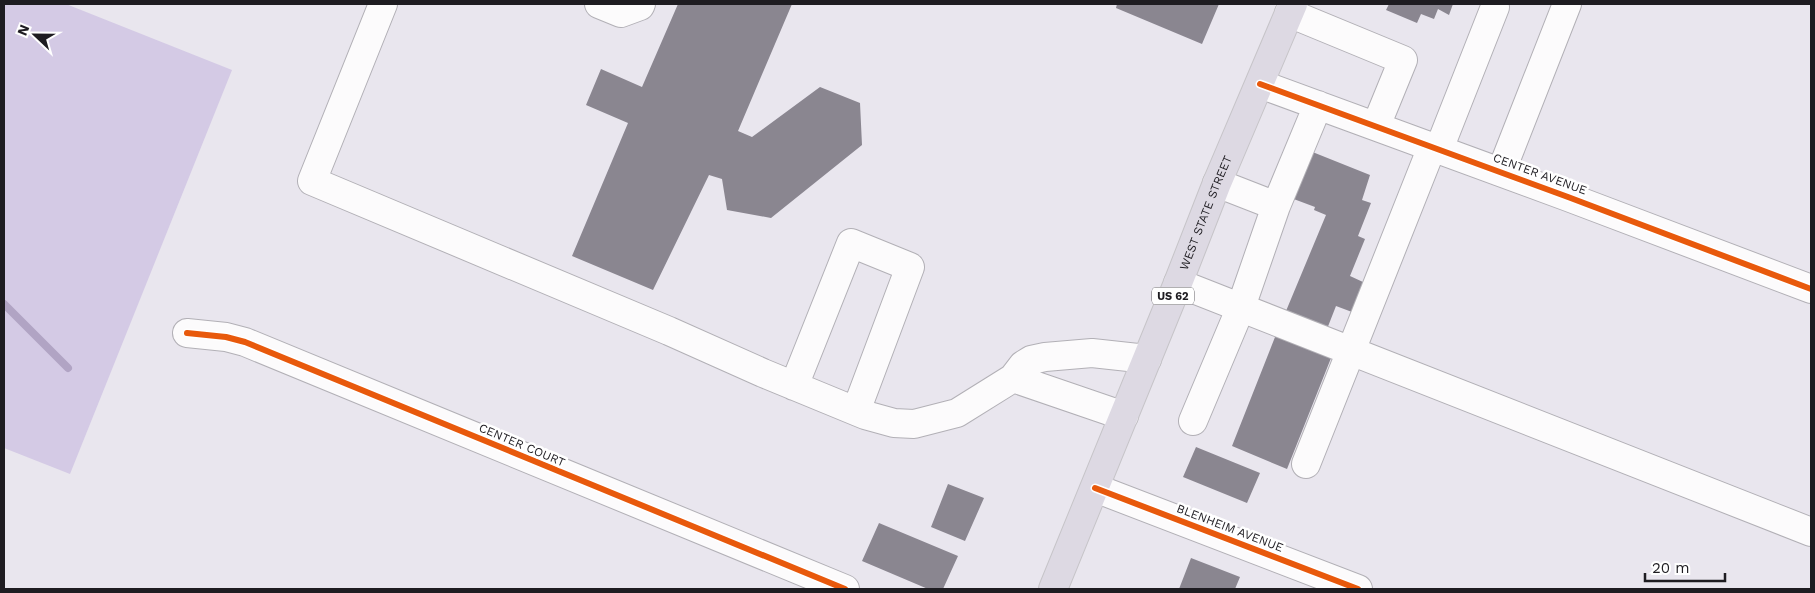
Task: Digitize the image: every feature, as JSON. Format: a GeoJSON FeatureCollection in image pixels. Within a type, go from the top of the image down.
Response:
{"type":"FeatureCollection","features":[{"type":"Feature","properties":{"kind":"highway","name":"WEST STATE STREET"},"geometry":{"type":"LineString","coordinates":[[1053,589],[1217,183],[1291,9]]}},
{"type":"Feature","properties":{"kind":"street"},"geometry":{"type":"LineString","coordinates":[[383,4],[312,181],[537,274],[794,386],[894,424],[914,424],[957,413],[1013,378],[1023,365],[1032,360],[1092,353],[1147,359]]}},
{"type":"Feature","properties":{"kind":"street"},"geometry":{"type":"LineString","coordinates":[[599,4],[621,13],[641,4]]}},
{"type":"Feature","properties":{"kind":"street"},"geometry":{"type":"LineString","coordinates":[[1501,172],[1567,4]]}},
{"type":"Feature","properties":{"kind":"street"},"geometry":{"type":"LineString","coordinates":[[1306,464],[1351,351],[1495,7]]}},
{"type":"Feature","properties":{"kind":"street"},"geometry":{"type":"LineString","coordinates":[[1291,9],[1403,60],[1376,126]]}},
{"type":"Feature","properties":{"kind":"street","name":"CENTER AVENUE"},"geometry":{"type":"LineString","coordinates":[[1260,84],[1501,172],[1811,290]]}},
{"type":"Feature","properties":{"kind":"street"},"geometry":{"type":"LineString","coordinates":[[1194,421],[1241,307],[1276,206],[1318,106]]}},
{"type":"Feature","properties":{"kind":"street"},"geometry":{"type":"LineString","coordinates":[[1217,183],[1276,206]]}},
{"type":"Feature","properties":{"kind":"street"},"geometry":{"type":"LineString","coordinates":[[794,386],[851,243],[910,267],[856,411]]}},
{"type":"Feature","properties":{"kind":"street"},"geometry":{"type":"LineString","coordinates":[[1178,283],[1811,532]]}},
{"type":"Feature","properties":{"kind":"street","name":"CENTER COURT"},"geometry":{"type":"LineString","coordinates":[[186,332],[226,336],[245,342],[801,581],[845,589]]}},
{"type":"Feature","properties":{"kind":"street"},"geometry":{"type":"LineString","coordinates":[[1013,378],[1124,416]]}},
{"type":"Feature","properties":{"kind":"street","name":"BLENHEIM AVENUE"},"geometry":{"type":"LineString","coordinates":[[1094,488],[1358,589]]}},
{"type":"Feature","properties":{"kind":"shaded area"},"geometry":{"type":"Polygon","coordinates":[[[4,4],[66,4],[232,70],[70,474],[4,448],[4,4]]]}},
{"type":"Feature","properties":{"kind":"building"},"geometry":{"type":"Polygon","coordinates":[[[678,4],[792,4],[738,131],[752,137],[820,87],[860,103],[862,145],[771,218],[727,210],[722,179],[709,175],[653,290],[572,256],[628,123],[586,105],[601,69],[642,87],[678,4]]]}},
{"type":"Feature","properties":{"kind":"building"},"geometry":{"type":"Polygon","coordinates":[[[1117,4],[1219,4],[1202,44],[1116,8],[1117,4]]]}},
{"type":"Feature","properties":{"kind":"building"},"geometry":{"type":"Polygon","coordinates":[[[1389,4],[1453,4],[1449,15],[1438,9],[1434,19],[1421,14],[1417,23],[1386,10],[1389,4]]]}},
{"type":"Feature","properties":{"kind":"building"},"geometry":{"type":"Polygon","coordinates":[[[1310,151],[1370,175],[1362,200],[1371,203],[1358,236],[1365,239],[1350,276],[1363,282],[1352,312],[1336,306],[1327,329],[1286,311],[1326,215],[1314,210],[1315,207],[1291,198],[1310,151]]]}},
{"type":"Feature","properties":{"kind":"building"},"geometry":{"type":"Polygon","coordinates":[[[1277,332],[1333,353],[1287,469],[1232,446],[1277,332]]]}},
{"type":"Feature","properties":{"kind":"building"},"geometry":{"type":"Polygon","coordinates":[[[1196,447],[1260,473],[1247,503],[1183,477],[1196,447]]]}},
{"type":"Feature","properties":{"kind":"building"},"geometry":{"type":"Polygon","coordinates":[[[948,484],[984,498],[965,541],[931,527],[948,484]]]}},
{"type":"Feature","properties":{"kind":"building"},"geometry":{"type":"Polygon","coordinates":[[[879,523],[958,556],[943,589],[928,589],[862,561],[879,523]]]}},
{"type":"Feature","properties":{"kind":"building"},"geometry":{"type":"Polygon","coordinates":[[[1191,558],[1240,577],[1235,589],[1179,589],[1191,558]]]}},
{"type":"Feature","properties":{"kind":"waterway"},"geometry":{"type":"LineString","coordinates":[[4,304],[68,368]]}},
{"type":"Feature","properties":{"kind":"cycle path"},"geometry":{"type":"LineString","coordinates":[[1260,84],[1811,289]]}},
{"type":"Feature","properties":{"kind":"cycle path"},"geometry":{"type":"LineString","coordinates":[[187,333],[226,337],[245,342],[845,589]]}},
{"type":"Feature","properties":{"kind":"cycle path"},"geometry":{"type":"LineString","coordinates":[[1095,488],[1358,589]]}}]}
